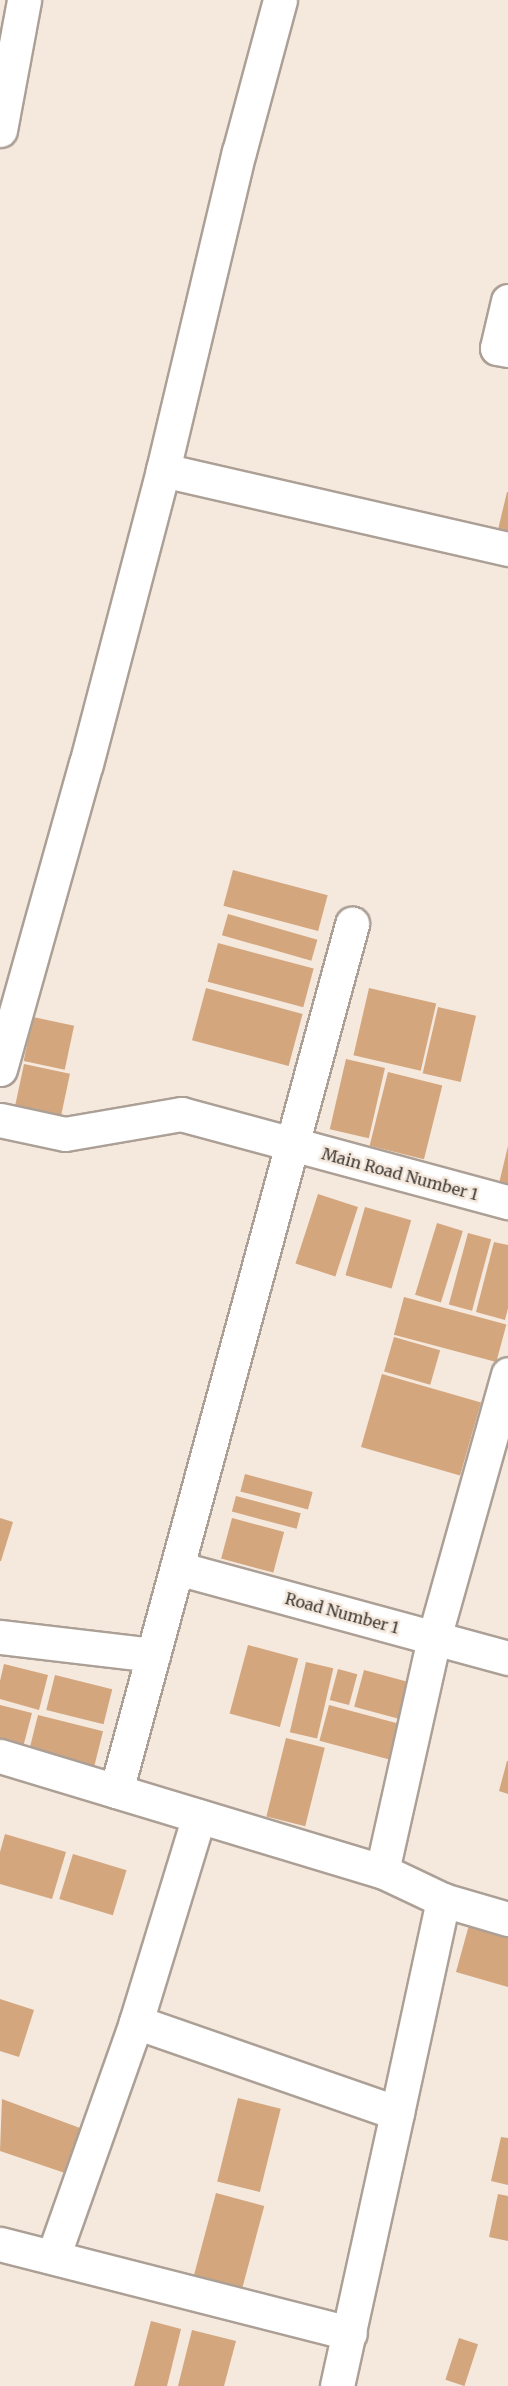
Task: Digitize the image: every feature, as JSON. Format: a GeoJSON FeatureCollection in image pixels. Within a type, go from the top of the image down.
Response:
{"type":"FeatureCollection","features":[{"type":"Feature","properties":{"kind":"street"},"geometry":{"type":"LineString","coordinates":[[0,130],[24,0]]}},
{"type":"Feature","properties":{"kind":"street"},"geometry":{"type":"LineString","coordinates":[[0,1069],[86,764],[163,470],[238,152],[280,0]]}},
{"type":"Feature","properties":{"kind":"street"},"geometry":{"type":"LineString","coordinates":[[508,301],[497,348],[508,350]]}},
{"type":"Feature","properties":{"kind":"street"},"geometry":{"type":"LineString","coordinates":[[163,470],[508,549]]}},
{"type":"Feature","properties":{"kind":"street"},"geometry":{"type":"LineString","coordinates":[[116,1791],[352,924]]}},
{"type":"Feature","properties":{"kind":"street","name":"Main Road Number 1"},"geometry":{"type":"LineString","coordinates":[[0,1120],[64,1134],[181,1114],[508,1202]]}},
{"type":"Feature","properties":{"kind":"street"},"geometry":{"type":"LineString","coordinates":[[382,1872],[434,1638],[508,1374]]}},
{"type":"Feature","properties":{"kind":"street","name":"Road Number 1"},"geometry":{"type":"LineString","coordinates":[[177,1568],[508,1658]]}},
{"type":"Feature","properties":{"kind":"street"},"geometry":{"type":"LineString","coordinates":[[0,1637],[153,1655]]}},
{"type":"Feature","properties":{"kind":"street"},"geometry":{"type":"LineString","coordinates":[[0,1756],[382,1872],[443,1900],[508,1919]]}},
{"type":"Feature","properties":{"kind":"street"},"geometry":{"type":"LineString","coordinates":[[53,2257],[136,2022],[199,1816]]}},
{"type":"Feature","properties":{"kind":"street"},"geometry":{"type":"LineString","coordinates":[[337,2386],[443,1900]]}},
{"type":"Feature","properties":{"kind":"street"},"geometry":{"type":"LineString","coordinates":[[136,2022],[397,2113]]}},
{"type":"Feature","properties":{"kind":"street"},"geometry":{"type":"LineString","coordinates":[[0,2244],[350,2333]]}},
{"type":"Feature","properties":{"kind":"building"},"geometry":{"type":"Polygon","coordinates":[[[508,492],[508,545],[495,542],[508,492]]]}},
{"type":"Feature","properties":{"kind":"building"},"geometry":{"type":"Polygon","coordinates":[[[233,870],[328,895],[318,931],[223,906],[233,870]]]}},
{"type":"Feature","properties":{"kind":"building"},"geometry":{"type":"Polygon","coordinates":[[[228,914],[317,940],[311,961],[222,935],[228,914]]]}},
{"type":"Feature","properties":{"kind":"building"},"geometry":{"type":"Polygon","coordinates":[[[218,943],[314,969],[303,1007],[208,982],[218,943]]]}},
{"type":"Feature","properties":{"kind":"building"},"geometry":{"type":"Polygon","coordinates":[[[206,988],[303,1014],[289,1066],[192,1040],[206,988]]]}},
{"type":"Feature","properties":{"kind":"building"},"geometry":{"type":"Polygon","coordinates":[[[369,988],[436,1004],[421,1071],[353,1055],[369,988]]]}},
{"type":"Feature","properties":{"kind":"building"},"geometry":{"type":"Polygon","coordinates":[[[438,1007],[476,1016],[461,1082],[423,1073],[438,1007]]]}},
{"type":"Feature","properties":{"kind":"building"},"geometry":{"type":"Polygon","coordinates":[[[33,1017],[74,1026],[65,1070],[24,1061],[33,1017]]]}},
{"type":"Feature","properties":{"kind":"building"},"geometry":{"type":"Polygon","coordinates":[[[346,1059],[385,1068],[369,1138],[330,1129],[346,1059]]]}},
{"type":"Feature","properties":{"kind":"building"},"geometry":{"type":"Polygon","coordinates":[[[24,1064],[70,1074],[60,1120],[14,1110],[24,1064]]]}},
{"type":"Feature","properties":{"kind":"building"},"geometry":{"type":"Polygon","coordinates":[[[388,1072],[442,1086],[424,1159],[370,1146],[388,1072]]]}},
{"type":"Feature","properties":{"kind":"building"},"geometry":{"type":"Polygon","coordinates":[[[508,1146],[508,1199],[496,1196],[508,1146]]]}},
{"type":"Feature","properties":{"kind":"building"},"geometry":{"type":"Polygon","coordinates":[[[318,1194],[358,1207],[335,1276],[295,1263],[318,1194]]]}},
{"type":"Feature","properties":{"kind":"building"},"geometry":{"type":"Polygon","coordinates":[[[365,1207],[411,1220],[392,1288],[345,1275],[365,1207]]]}},
{"type":"Feature","properties":{"kind":"building"},"geometry":{"type":"Polygon","coordinates":[[[437,1223],[463,1231],[441,1303],[415,1295],[437,1223]]]}},
{"type":"Feature","properties":{"kind":"building"},"geometry":{"type":"Polygon","coordinates":[[[468,1233],[491,1239],[472,1311],[449,1304],[468,1233]]]}},
{"type":"Feature","properties":{"kind":"building"},"geometry":{"type":"Polygon","coordinates":[[[494,1242],[508,1245],[508,1308],[505,1320],[476,1312],[494,1242]]]}},
{"type":"Feature","properties":{"kind":"building"},"geometry":{"type":"Polygon","coordinates":[[[404,1297],[506,1324],[496,1362],[394,1335],[404,1297]]]}},
{"type":"Feature","properties":{"kind":"building"},"geometry":{"type":"Polygon","coordinates":[[[394,1337],[440,1350],[430,1385],[384,1372],[394,1337]]]}},
{"type":"Feature","properties":{"kind":"building"},"geometry":{"type":"Polygon","coordinates":[[[382,1374],[481,1402],[460,1475],[361,1447],[382,1374]]]}},
{"type":"Feature","properties":{"kind":"building"},"geometry":{"type":"Polygon","coordinates":[[[245,1474],[313,1492],[308,1510],[240,1491],[245,1474]]]}},
{"type":"Feature","properties":{"kind":"building"},"geometry":{"type":"Polygon","coordinates":[[[236,1496],[301,1513],[297,1529],[232,1511],[236,1496]]]}},
{"type":"Feature","properties":{"kind":"building"},"geometry":{"type":"Polygon","coordinates":[[[0,1518],[13,1522],[1,1561],[0,1561],[0,1518]]]}},
{"type":"Feature","properties":{"kind":"building"},"geometry":{"type":"Polygon","coordinates":[[[232,1518],[284,1532],[273,1573],[221,1559],[232,1518]]]}},
{"type":"Feature","properties":{"kind":"building"},"geometry":{"type":"Polygon","coordinates":[[[248,1645],[298,1658],[280,1727],[230,1714],[248,1645]]]}},
{"type":"Feature","properties":{"kind":"building"},"geometry":{"type":"Polygon","coordinates":[[[306,1662],[333,1668],[317,1738],[290,1732],[306,1662]]]}},
{"type":"Feature","properties":{"kind":"building"},"geometry":{"type":"Polygon","coordinates":[[[4,1664],[48,1675],[39,1710],[0,1699],[0,1681],[4,1664]]]}},
{"type":"Feature","properties":{"kind":"building"},"geometry":{"type":"Polygon","coordinates":[[[338,1669],[357,1674],[349,1705],[330,1700],[338,1669]]]}},
{"type":"Feature","properties":{"kind":"building"},"geometry":{"type":"Polygon","coordinates":[[[364,1670],[410,1682],[401,1719],[354,1707],[364,1670]]]}},
{"type":"Feature","properties":{"kind":"building"},"geometry":{"type":"Polygon","coordinates":[[[55,1675],[112,1689],[104,1724],[46,1710],[55,1675]]]}},
{"type":"Feature","properties":{"kind":"building"},"geometry":{"type":"Polygon","coordinates":[[[0,1705],[32,1713],[22,1751],[0,1746],[0,1705]]]}},
{"type":"Feature","properties":{"kind":"building"},"geometry":{"type":"Polygon","coordinates":[[[329,1705],[409,1726],[400,1762],[319,1741],[329,1705]]]}},
{"type":"Feature","properties":{"kind":"building"},"geometry":{"type":"Polygon","coordinates":[[[38,1715],[103,1731],[94,1769],[29,1753],[38,1715]]]}},
{"type":"Feature","properties":{"kind":"building"},"geometry":{"type":"Polygon","coordinates":[[[286,1738],[325,1748],[305,1826],[266,1817],[286,1738]]]}},
{"type":"Feature","properties":{"kind":"building"},"geometry":{"type":"Polygon","coordinates":[[[508,1761],[508,1794],[499,1791],[508,1761]]]}},
{"type":"Feature","properties":{"kind":"building"},"geometry":{"type":"Polygon","coordinates":[[[5,1834],[66,1852],[52,1899],[0,1884],[0,1852],[5,1834]]]}},
{"type":"Feature","properties":{"kind":"building"},"geometry":{"type":"Polygon","coordinates":[[[73,1854],[127,1870],[113,1915],[59,1899],[73,1854]]]}},
{"type":"Feature","properties":{"kind":"building"},"geometry":{"type":"Polygon","coordinates":[[[469,1925],[508,1936],[508,1987],[456,1972],[469,1925]]]}},
{"type":"Feature","properties":{"kind":"building"},"geometry":{"type":"Polygon","coordinates":[[[0,1999],[34,2010],[19,2057],[0,2051],[0,1999]]]}},
{"type":"Feature","properties":{"kind":"building"},"geometry":{"type":"Polygon","coordinates":[[[238,2098],[281,2109],[260,2192],[217,2181],[238,2098]]]}},
{"type":"Feature","properties":{"kind":"building"},"geometry":{"type":"Polygon","coordinates":[[[2,2099],[80,2128],[65,2173],[0,2151],[2,2099]]]}},
{"type":"Feature","properties":{"kind":"building"},"geometry":{"type":"Polygon","coordinates":[[[501,2137],[508,2138],[508,2185],[491,2181],[501,2137]]]}},
{"type":"Feature","properties":{"kind":"building"},"geometry":{"type":"Polygon","coordinates":[[[216,2193],[264,2206],[240,2298],[191,2285],[216,2193]]]}},
{"type":"Feature","properties":{"kind":"building"},"geometry":{"type":"Polygon","coordinates":[[[498,2194],[508,2196],[508,2241],[489,2237],[498,2194]]]}},
{"type":"Feature","properties":{"kind":"building"},"geometry":{"type":"Polygon","coordinates":[[[151,2321],[181,2329],[167,2386],[134,2386],[151,2321]]]}},
{"type":"Feature","properties":{"kind":"building"},"geometry":{"type":"Polygon","coordinates":[[[192,2330],[236,2341],[224,2386],[178,2386],[192,2330]]]}},
{"type":"Feature","properties":{"kind":"building"},"geometry":{"type":"Polygon","coordinates":[[[459,2338],[478,2344],[464,2386],[445,2380],[459,2338]]]}}]}
